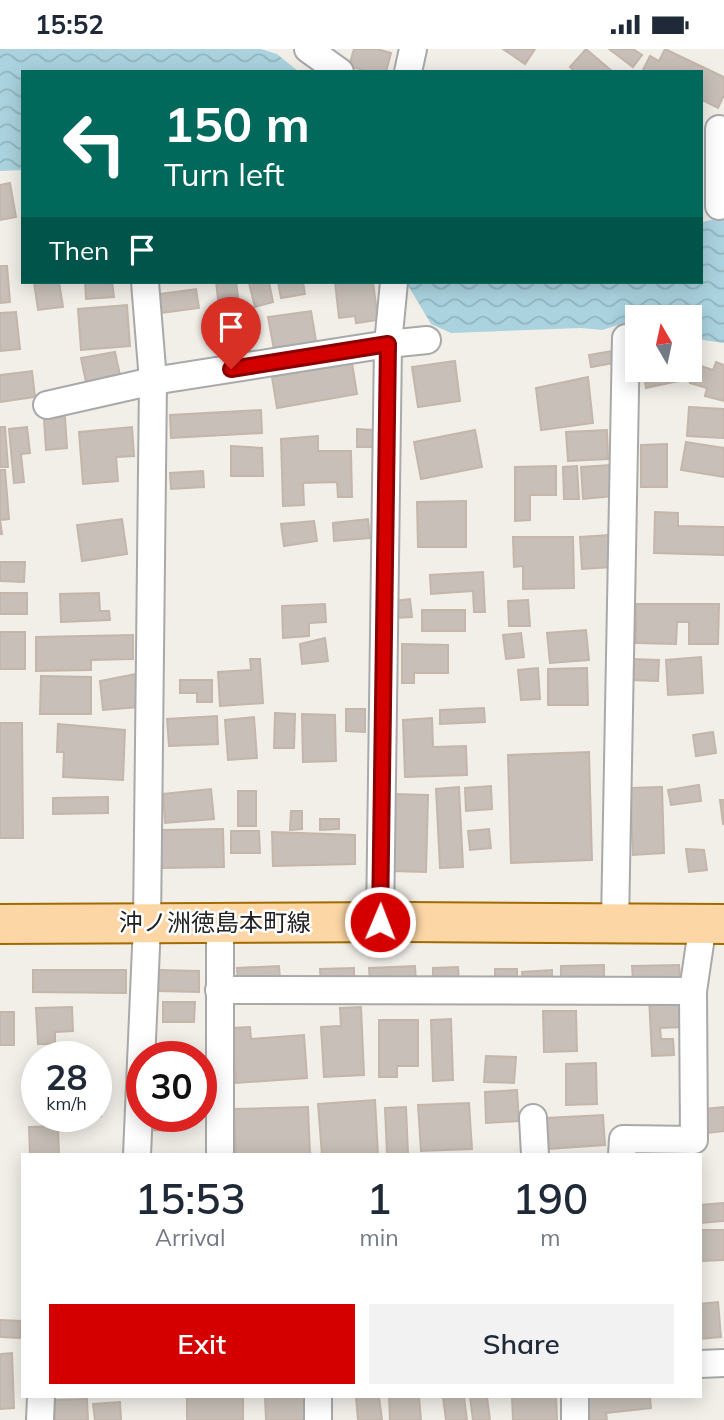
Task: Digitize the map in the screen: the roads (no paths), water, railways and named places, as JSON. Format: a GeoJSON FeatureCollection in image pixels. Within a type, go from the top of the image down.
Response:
{"type":"FeatureCollection","features":[{"type":"Feature","properties":{"kind":"main road","name":"沖ノ洲徳島本町線"},"geometry":{"type":"LineString","coordinates":[[0,924],[713,924]]}},
{"type":"Feature","properties":{"kind":"street"},"geometry":{"type":"LineString","coordinates":[[308,49],[337,70]]}},
{"type":"Feature","properties":{"kind":"street"},"geometry":{"type":"LineString","coordinates":[[408,70],[413,49]]}},
{"type":"Feature","properties":{"kind":"street"},"geometry":{"type":"LineString","coordinates":[[715,206],[719,129]]}},
{"type":"Feature","properties":{"kind":"street"},"geometry":{"type":"LineString","coordinates":[[137,1153],[147,923],[153,381],[145,284]]}},
{"type":"Feature","properties":{"kind":"street"},"geometry":{"type":"LineString","coordinates":[[380,922],[388,344],[394,284]]}},
{"type":"Feature","properties":{"kind":"street"},"geometry":{"type":"LineString","coordinates":[[47,405],[153,381],[427,340]]}},
{"type":"Feature","properties":{"kind":"street"},"geometry":{"type":"LineString","coordinates":[[615,923],[625,382]]}},
{"type":"Feature","properties":{"kind":"street"},"geometry":{"type":"LineString","coordinates":[[220,923],[220,1153]]}},
{"type":"Feature","properties":{"kind":"street"},"geometry":{"type":"LineString","coordinates":[[622,1153],[622,1139],[694,1140],[693,991],[713,924]]}},
{"type":"Feature","properties":{"kind":"street"},"geometry":{"type":"LineString","coordinates":[[219,990],[693,991]]}},
{"type":"Feature","properties":{"kind":"street"},"geometry":{"type":"LineString","coordinates":[[533,1118],[535,1153]]}},
{"type":"Feature","properties":{"kind":"street"},"geometry":{"type":"LineString","coordinates":[[702,1364],[724,1363]]}},
{"type":"Feature","properties":{"kind":"street"},"geometry":{"type":"LineString","coordinates":[[40,1420],[41,1398]]}},
{"type":"Feature","properties":{"kind":"street"},"geometry":{"type":"LineString","coordinates":[[318,1398],[318,1420]]}},
{"type":"Feature","properties":{"kind":"street"},"geometry":{"type":"LineString","coordinates":[[575,1398],[575,1420]]}},
{"type":"Feature","properties":{"kind":"water"},"geometry":{"type":"Polygon","coordinates":[[[0,49],[261,49],[277,54],[297,70],[21,70],[21,170],[0,171],[0,49]]]}},
{"type":"Feature","properties":{"kind":"water"},"geometry":{"type":"Polygon","coordinates":[[[724,217],[724,343],[702,340],[702,305],[625,305],[625,323],[602,330],[581,328],[451,333],[431,324],[407,284],[703,284],[703,222],[724,217]]]}}]}
